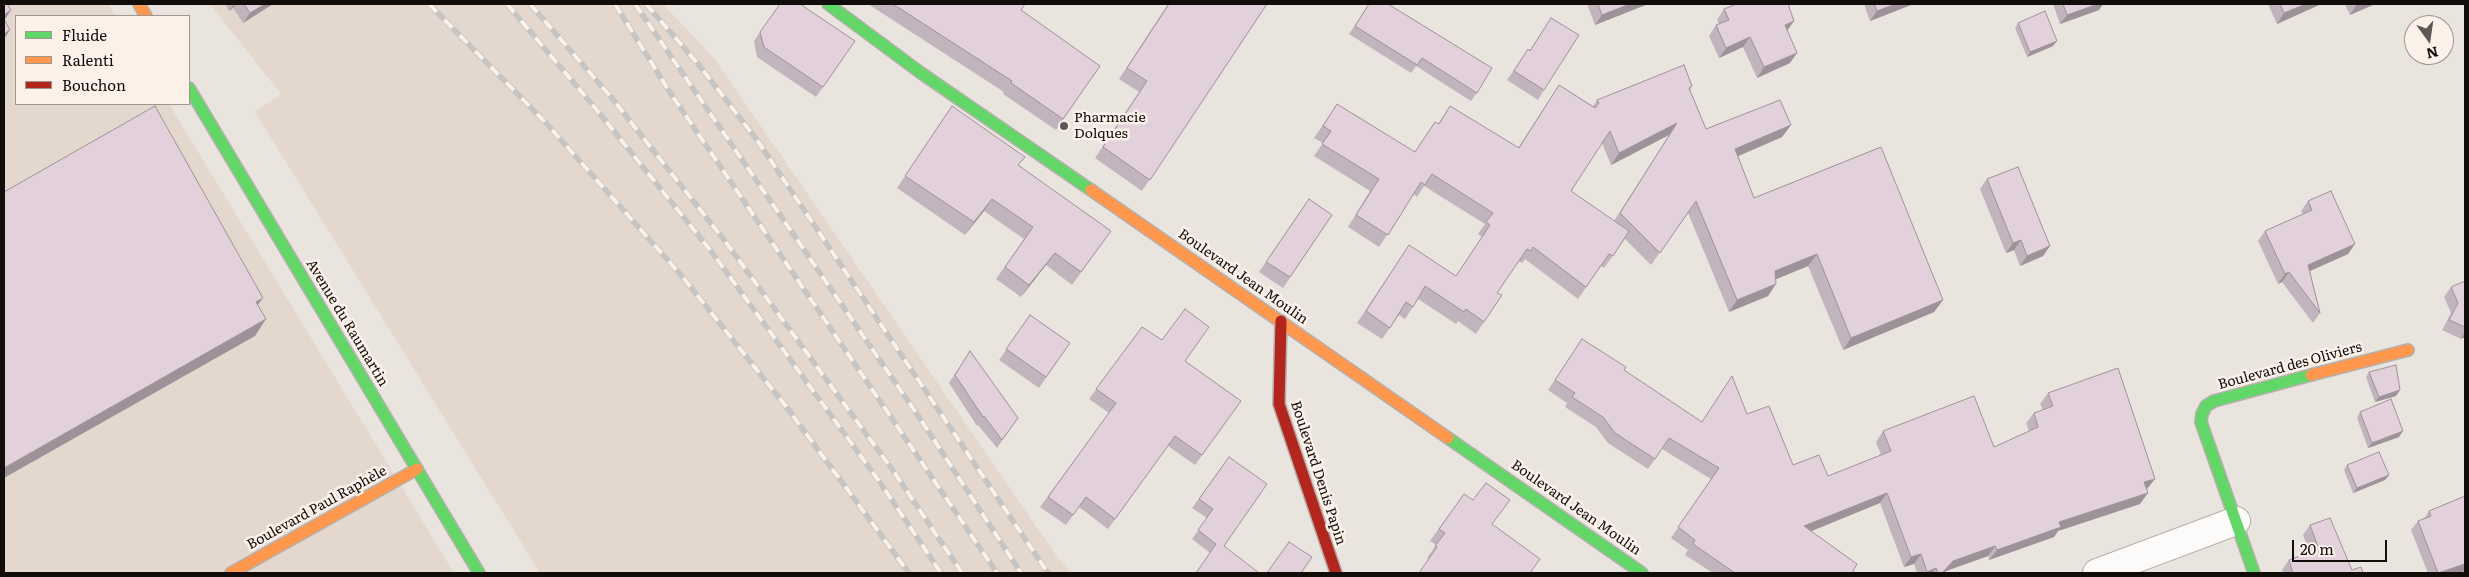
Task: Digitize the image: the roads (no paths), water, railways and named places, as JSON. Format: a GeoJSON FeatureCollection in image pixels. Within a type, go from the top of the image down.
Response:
{"type":"FeatureCollection","features":[{"type":"Feature","properties":{"kind":"street"},"geometry":{"type":"LineString","coordinates":[[139,4],[145,15]]}},
{"type":"Feature","properties":{"kind":"street","name":"Boulevard Jean Moulin"},"geometry":{"type":"LineString","coordinates":[[828,4],[921,73],[1281,320],[1642,573]]}},
{"type":"Feature","properties":{"kind":"street","name":"Avenue du Raumartin"},"geometry":{"type":"LineString","coordinates":[[190,90],[479,573]]}},
{"type":"Feature","properties":{"kind":"street","name":"Boulevard Denis Papin"},"geometry":{"type":"LineString","coordinates":[[1281,320],[1279,404],[1336,573]]}},
{"type":"Feature","properties":{"kind":"street","name":"Boulevard des Oliviers"},"geometry":{"type":"LineString","coordinates":[[2254,573],[2201,422],[2206,406],[2214,401],[2408,350]]}},
{"type":"Feature","properties":{"kind":"street","name":"Boulevard Paul Raphèle"},"geometry":{"type":"LineString","coordinates":[[231,573],[417,469]]}},
{"type":"Feature","properties":{"kind":"street"},"geometry":{"type":"LineString","coordinates":[[2096,573],[2236,521]]}},
{"type":"Feature","properties":{"kind":"railway"},"geometry":{"type":"LineString","coordinates":[[429,4],[546,123],[681,275],[785,405],[909,573]]}},
{"type":"Feature","properties":{"kind":"railway"},"geometry":{"type":"LineString","coordinates":[[507,4],[596,109],[711,251],[879,481],[941,573]]}},
{"type":"Feature","properties":{"kind":"railway"},"geometry":{"type":"LineString","coordinates":[[530,4],[611,97],[725,241],[894,472],[962,573]]}},
{"type":"Feature","properties":{"kind":"railway"},"geometry":{"type":"LineString","coordinates":[[615,4],[669,91],[997,573]]}},
{"type":"Feature","properties":{"kind":"railway"},"geometry":{"type":"LineString","coordinates":[[635,4],[921,420],[1021,573]]}},
{"type":"Feature","properties":{"kind":"railway"},"geometry":{"type":"LineString","coordinates":[[646,4],[699,65],[757,140],[1048,573]]}},
{"type":"Feature","properties":{"kind":"place","name":"Pharmacie Dolques"},"geometry":{"type":"Point","coordinates":[1064,126]}}]}
